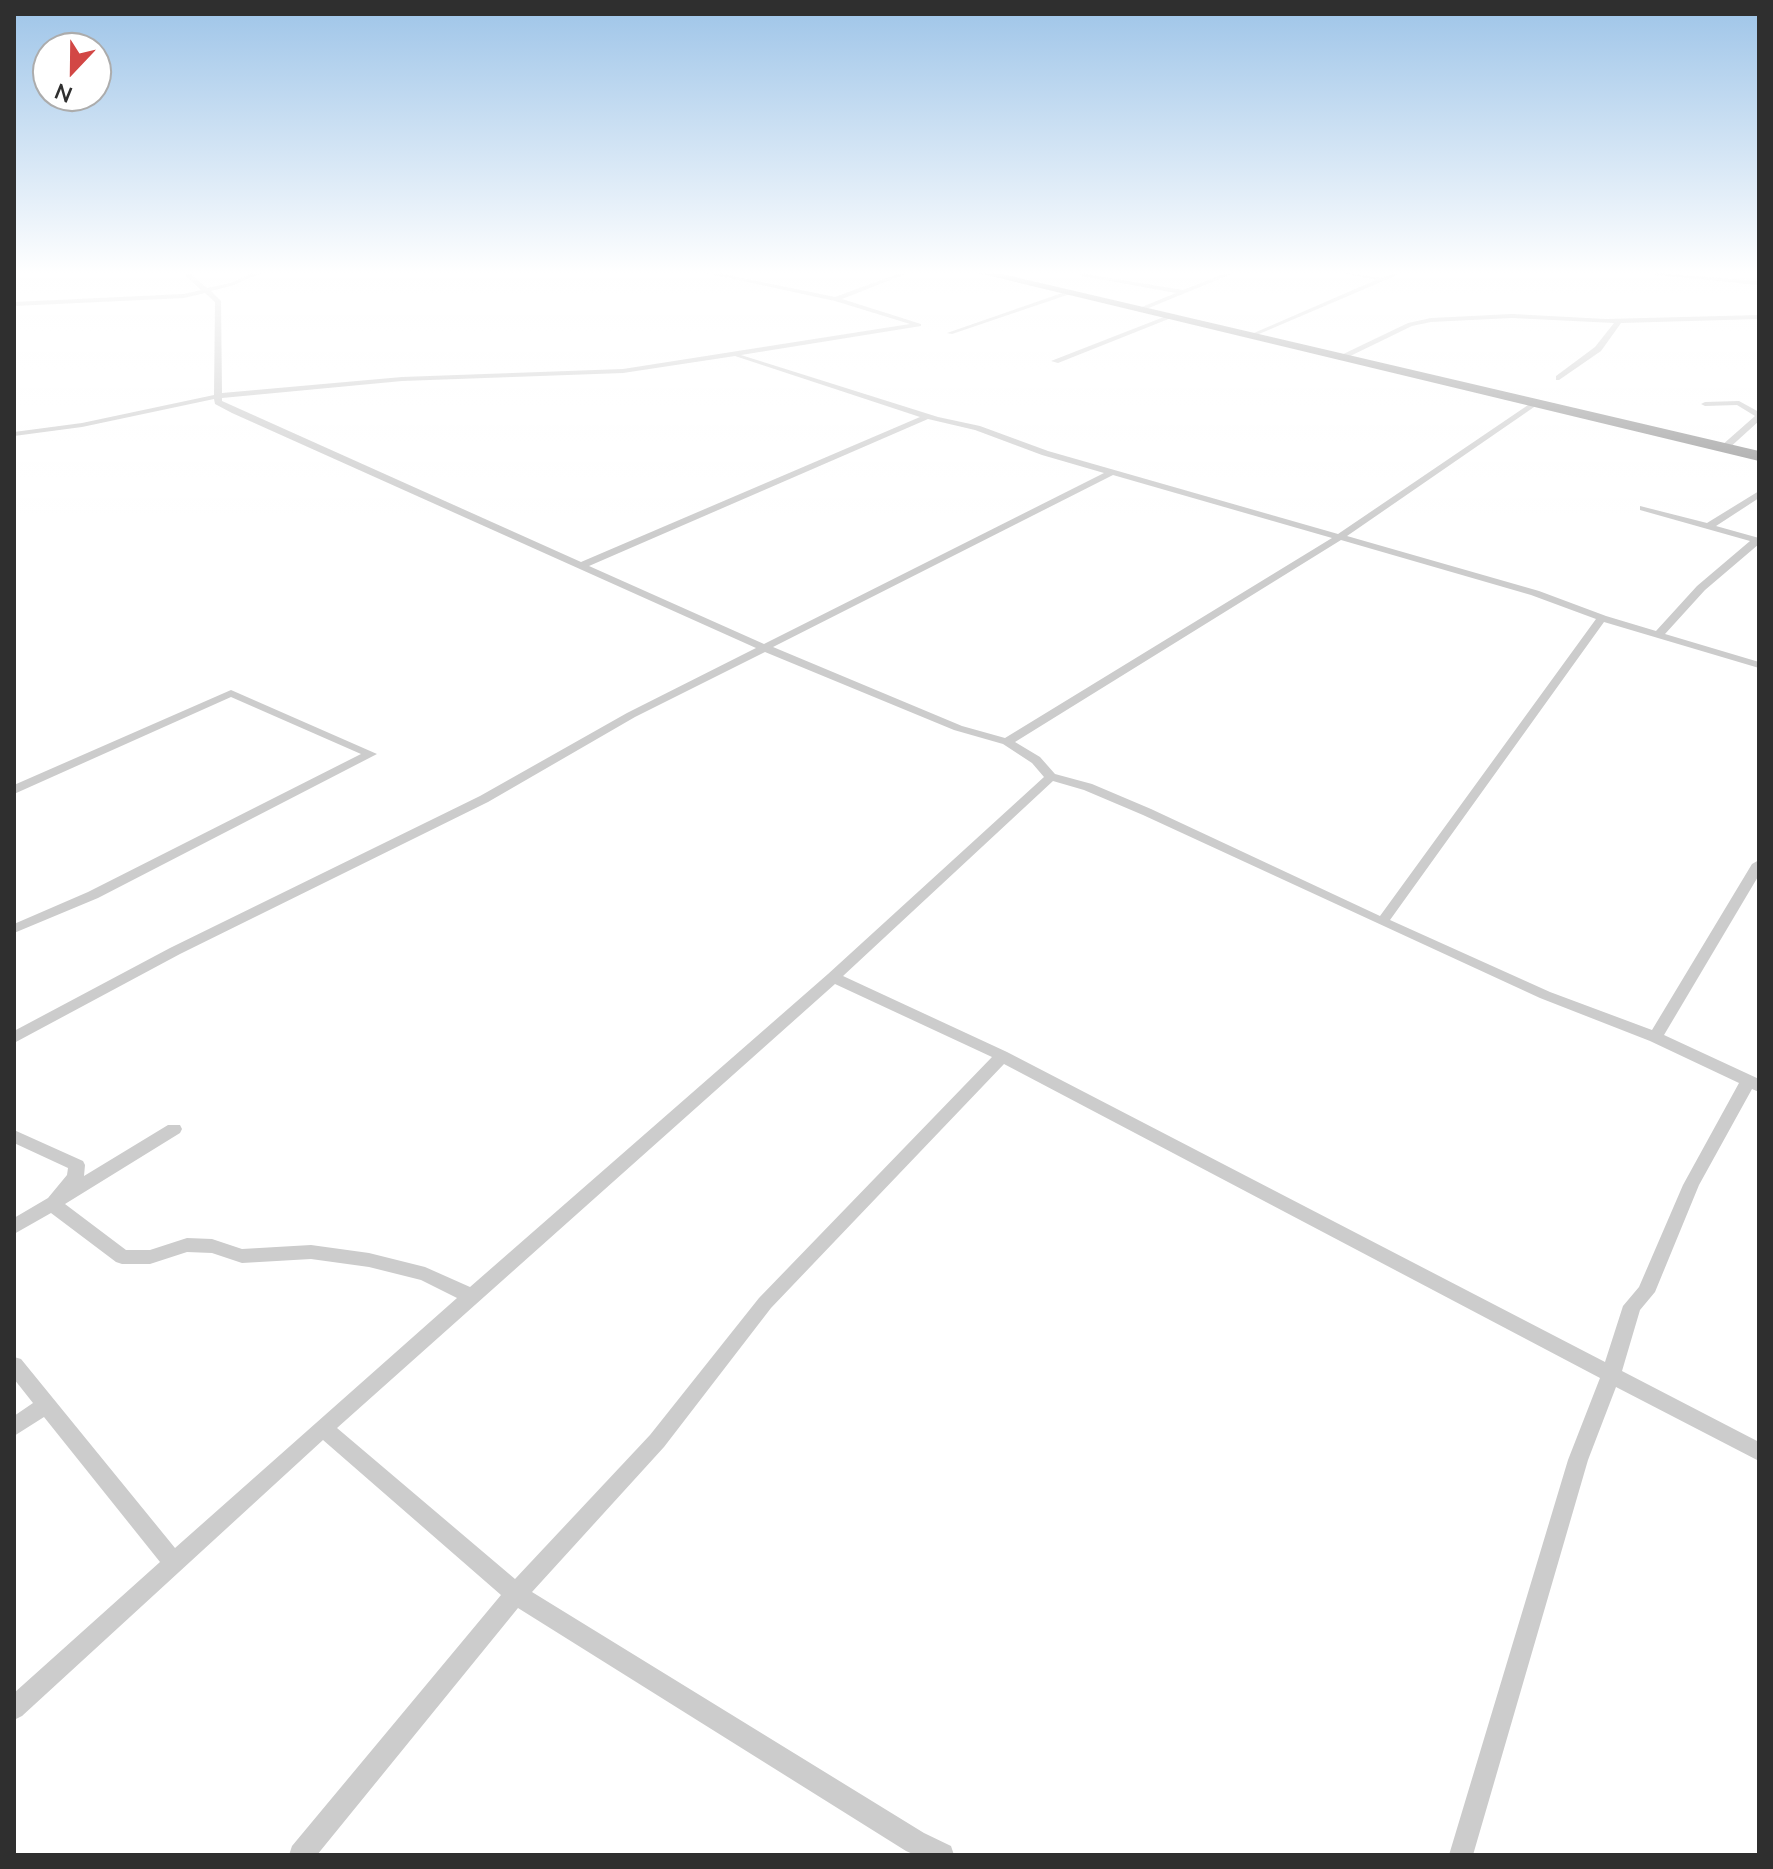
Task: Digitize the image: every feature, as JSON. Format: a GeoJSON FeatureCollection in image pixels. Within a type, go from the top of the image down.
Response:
{"type":"FeatureCollection","features":[{"type":"Feature","properties":{"kind":"highway"},"geometry":{"type":"LineString","coordinates":[[1349,360],[1759,456]]}},
{"type":"Feature","properties":{"kind":"street"},"geometry":{"type":"LineString","coordinates":[[216,360],[218,402],[235,411],[765,648],[958,728],[1007,742],[1036,760],[1051,777],[1088,787],[1147,812],[1382,922],[1545,995],[1655,1037],[1753,1084],[1691,1185],[1646,1292],[1632,1306],[1611,1375],[1578,1460],[1461,1855]]}},
{"type":"Feature","properties":{"kind":"street"},"geometry":{"type":"LineString","coordinates":[[14,434],[82,425],[218,396],[376,380],[623,371],[692,360]]}},
{"type":"Feature","properties":{"kind":"street"},"geometry":{"type":"LineString","coordinates":[[752,360],[1112,472],[1535,593],[1602,618],[1759,665]]}},
{"type":"Feature","properties":{"kind":"street"},"geometry":{"type":"LineString","coordinates":[[1559,378],[1583,360]]}},
{"type":"Feature","properties":{"kind":"street"},"geometry":{"type":"LineString","coordinates":[[1007,742],[1340,537],[1534,403]]}},
{"type":"Feature","properties":{"kind":"street"},"geometry":{"type":"LineString","coordinates":[[1705,404],[1739,403],[1759,416],[1724,448]]}},
{"type":"Feature","properties":{"kind":"street"},"geometry":{"type":"LineString","coordinates":[[581,566],[928,416]]}},
{"type":"Feature","properties":{"kind":"street"},"geometry":{"type":"LineString","coordinates":[[14,1038],[175,951],[484,799],[631,715],[1112,472]]}},
{"type":"Feature","properties":{"kind":"street"},"geometry":{"type":"LineString","coordinates":[[1708,527],[1759,494]]}},
{"type":"Feature","properties":{"kind":"street"},"geometry":{"type":"LineString","coordinates":[[1643,508],[1758,540]]}},
{"type":"Feature","properties":{"kind":"street"},"geometry":{"type":"LineString","coordinates":[[1659,634],[1701,588],[1758,540]]}},
{"type":"Feature","properties":{"kind":"street"},"geometry":{"type":"LineString","coordinates":[[1382,922],[1602,618]]}},
{"type":"Feature","properties":{"kind":"street"},"geometry":{"type":"LineString","coordinates":[[14,790],[231,693],[371,754],[93,895],[14,929]]}},
{"type":"Feature","properties":{"kind":"street"},"geometry":{"type":"LineString","coordinates":[[14,1708],[323,1428],[833,977],[1051,777]]}},
{"type":"Feature","properties":{"kind":"street"},"geometry":{"type":"LineString","coordinates":[[1655,1037],[1759,864]]}},
{"type":"Feature","properties":{"kind":"street"},"geometry":{"type":"LineString","coordinates":[[833,977],[1002,1056],[1759,1452]]}},
{"type":"Feature","properties":{"kind":"street"},"geometry":{"type":"LineString","coordinates":[[301,1855],[516,1594],[657,1441],[765,1303],[1002,1056]]}},
{"type":"Feature","properties":{"kind":"street"},"geometry":{"type":"LineString","coordinates":[[14,1227],[174,1129]]}},
{"type":"Feature","properties":{"kind":"street"},"geometry":{"type":"LineString","coordinates":[[14,1136],[77,1165],[75,1177],[55,1201],[56,1207],[122,1257],[150,1257],[187,1245],[212,1246],[242,1256],[311,1252],[369,1260],[425,1274],[472,1297]]}},
{"type":"Feature","properties":{"kind":"street"},"geometry":{"type":"LineString","coordinates":[[14,1365],[174,1563]]}},
{"type":"Feature","properties":{"kind":"street"},"geometry":{"type":"LineString","coordinates":[[14,1427],[46,1405]]}},
{"type":"Feature","properties":{"kind":"street"},"geometry":{"type":"LineString","coordinates":[[323,1428],[516,1594],[915,1842],[942,1855]]}}]}
